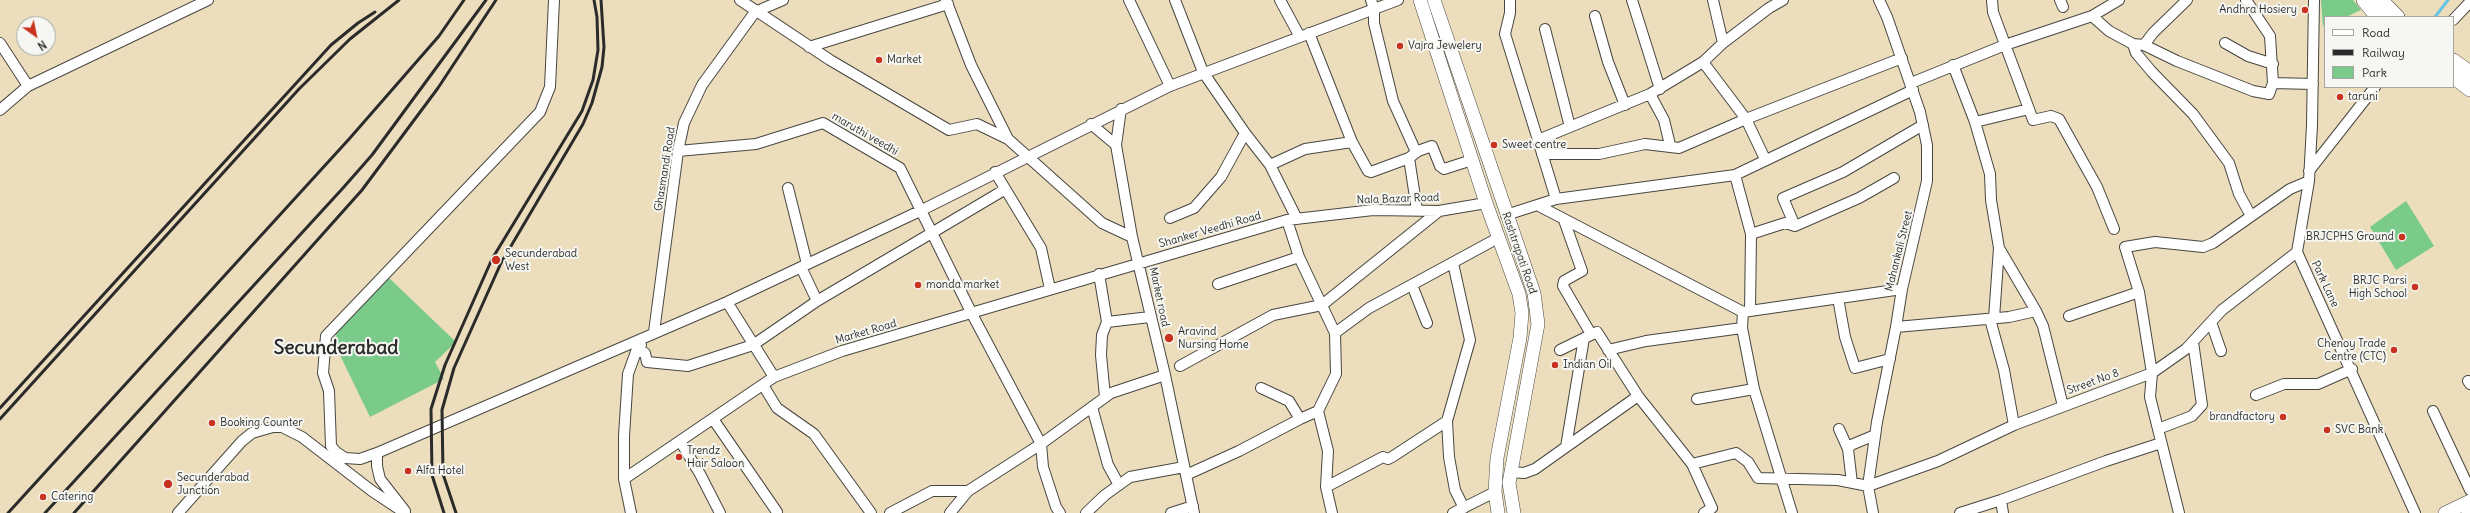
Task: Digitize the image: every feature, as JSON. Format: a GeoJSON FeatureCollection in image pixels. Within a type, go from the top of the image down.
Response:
{"type":"FeatureCollection","features":[{"type":"Feature","properties":{"kind":"highway"},"geometry":{"type":"LineString","coordinates":[[2364,0],[2377,16]]}},
{"type":"Feature","properties":{"kind":"highway"},"geometry":{"type":"LineString","coordinates":[[2380,0],[2396,16]]}},
{"type":"Feature","properties":{"kind":"highway"},"geometry":{"type":"LineString","coordinates":[[2454,62],[2470,73]]}},
{"type":"Feature","properties":{"kind":"highway"},"geometry":{"type":"LineString","coordinates":[[2454,77],[2470,89]]}},
{"type":"Feature","properties":{"kind":"main road","name":"Rashtrapati Road"},"geometry":{"type":"LineString","coordinates":[[1420,0],[1486,203],[1518,294],[1522,313],[1520,338],[1497,458],[1495,492],[1498,513]]}},
{"type":"Feature","properties":{"kind":"main road","name":"Rashtrapati Road"},"geometry":{"type":"LineString","coordinates":[[1434,0],[1506,215],[1534,293],[1538,324],[1536,341],[1508,482],[1514,513]]}},
{"type":"Feature","properties":{"kind":"main road"},"geometry":{"type":"LineString","coordinates":[[1520,338],[1536,341]]}},
{"type":"Feature","properties":{"kind":"main road"},"geometry":{"type":"LineString","coordinates":[[2445,513],[2470,501]]}},
{"type":"Feature","properties":{"kind":"street"},"geometry":{"type":"LineString","coordinates":[[0,110],[28,86],[208,0]]}},
{"type":"Feature","properties":{"kind":"street"},"geometry":{"type":"LineString","coordinates":[[554,0],[550,87],[540,112],[326,336],[323,373],[329,391],[332,446],[336,452],[345,458],[360,459],[377,453],[654,332],[727,302],[922,210],[1026,156],[1170,86],[1203,72],[1310,34],[1373,4],[1398,0]]}},
{"type":"Feature","properties":{"kind":"street"},"geometry":{"type":"LineString","coordinates":[[740,0],[755,12],[809,47],[949,130],[977,124],[1008,139],[1102,223],[1132,238]]}},
{"type":"Feature","properties":{"kind":"street"},"geometry":{"type":"LineString","coordinates":[[755,12],[783,0]]}},
{"type":"Feature","properties":{"kind":"street"},"geometry":{"type":"LineString","coordinates":[[1129,0],[1170,86]]}},
{"type":"Feature","properties":{"kind":"street"},"geometry":{"type":"LineString","coordinates":[[1175,0],[1203,72],[1245,133],[1270,165],[1292,220],[1299,257],[1335,333],[1336,374],[1318,411],[1328,451],[1326,487],[1332,513]]}},
{"type":"Feature","properties":{"kind":"street"},"geometry":{"type":"LineString","coordinates":[[1280,0],[1300,37]]}},
{"type":"Feature","properties":{"kind":"street"},"geometry":{"type":"LineString","coordinates":[[1510,0],[1510,13],[1505,34],[1556,199]]}},
{"type":"Feature","properties":{"kind":"street"},"geometry":{"type":"LineString","coordinates":[[1632,0],[1660,89]]}},
{"type":"Feature","properties":{"kind":"street"},"geometry":{"type":"LineString","coordinates":[[1713,0],[1723,43]]}},
{"type":"Feature","properties":{"kind":"street"},"geometry":{"type":"LineString","coordinates":[[1538,140],[1625,105],[1660,89],[1703,62],[1723,43],[1769,8],[1783,0]]}},
{"type":"Feature","properties":{"kind":"street","name":"Mahankali Street"},"geometry":{"type":"LineString","coordinates":[[1873,513],[1868,486],[1875,435],[1902,289],[1928,181],[1928,145],[1923,125],[1912,86],[1879,0]]}},
{"type":"Feature","properties":{"kind":"street"},"geometry":{"type":"LineString","coordinates":[[1992,0],[1993,12],[2033,120],[2051,116],[2058,119],[2097,187],[2114,229]]}},
{"type":"Feature","properties":{"kind":"street"},"geometry":{"type":"LineString","coordinates":[[1506,215],[1539,206],[1556,199],[1735,175],[1953,65],[2092,16],[2119,0]]}},
{"type":"Feature","properties":{"kind":"street"},"geometry":{"type":"LineString","coordinates":[[2144,45],[2157,29],[2187,0]]}},
{"type":"Feature","properties":{"kind":"street"},"geometry":{"type":"LineString","coordinates":[[2092,16],[2109,31],[2133,44],[2144,45],[2177,61],[2253,91],[2269,94],[2273,83],[2273,64],[2270,36],[2246,0]]}},
{"type":"Feature","properties":{"kind":"street","name":"Park Lane"},"geometry":{"type":"LineString","coordinates":[[2314,0],[2313,84],[2309,176],[2297,252],[2352,369],[2415,513]]}},
{"type":"Feature","properties":{"kind":"street"},"geometry":{"type":"LineString","coordinates":[[809,47],[947,2],[971,65],[1008,139]]}},
{"type":"Feature","properties":{"kind":"street"},"geometry":{"type":"LineString","coordinates":[[2454,19],[2470,2]]}},
{"type":"Feature","properties":{"kind":"street"},"geometry":{"type":"LineString","coordinates":[[1373,4],[1374,23],[1393,101],[1412,155],[1417,210]]}},
{"type":"Feature","properties":{"kind":"street","name":"Ghasmandi Road"},"geometry":{"type":"LineString","coordinates":[[654,332],[678,151],[684,123],[702,85],[755,12]]}},
{"type":"Feature","properties":{"kind":"street"},"geometry":{"type":"LineString","coordinates":[[1595,16],[1608,62],[1625,105]]}},
{"type":"Feature","properties":{"kind":"street"},"geometry":{"type":"LineString","coordinates":[[1545,29],[1570,127]]}},
{"type":"Feature","properties":{"kind":"street"},"geometry":{"type":"LineString","coordinates":[[1310,34],[1352,142],[1368,171],[1371,172],[1432,146],[1440,166],[1444,169],[1472,160]]}},
{"type":"Feature","properties":{"kind":"street"},"geometry":{"type":"LineString","coordinates":[[0,43],[28,86]]}},
{"type":"Feature","properties":{"kind":"street"},"geometry":{"type":"LineString","coordinates":[[2225,43],[2248,56],[2273,64]]}},
{"type":"Feature","properties":{"kind":"street"},"geometry":{"type":"LineString","coordinates":[[2133,44],[2136,53],[2193,114],[2229,163],[2239,194],[2251,216]]}},
{"type":"Feature","properties":{"kind":"street"},"geometry":{"type":"LineString","coordinates":[[1542,154],[1599,154],[1645,144],[1670,145],[1679,148],[1746,119],[1902,58]]}},
{"type":"Feature","properties":{"kind":"street"},"geometry":{"type":"LineString","coordinates":[[1703,62],[1746,119],[1765,159]]}},
{"type":"Feature","properties":{"kind":"street"},"geometry":{"type":"LineString","coordinates":[[1953,65],[1975,122],[1990,174],[1991,200],[1999,248],[1992,318],[2004,370],[2014,425]]}},
{"type":"Feature","properties":{"kind":"street"},"geometry":{"type":"LineString","coordinates":[[2273,83],[2313,84]]}},
{"type":"Feature","properties":{"kind":"street"},"geometry":{"type":"LineString","coordinates":[[2179,513],[2150,397],[2152,373],[2139,292],[2124,247],[2155,242],[2203,246],[2212,243],[2309,176],[2374,88]]}},
{"type":"Feature","properties":{"kind":"street"},"geometry":{"type":"LineString","coordinates":[[1650,94],[1664,120],[1670,145]]}},
{"type":"Feature","properties":{"kind":"street","name":"Market road"},"geometry":{"type":"LineString","coordinates":[[1121,109],[1116,145],[1132,238],[1165,375],[1194,510]]}},
{"type":"Feature","properties":{"kind":"street"},"geometry":{"type":"LineString","coordinates":[[1975,122],[2029,109]]}},
{"type":"Feature","properties":{"kind":"street","name":"maruthi veedhi"},"geometry":{"type":"LineString","coordinates":[[678,151],[756,144],[823,123],[900,168],[934,233],[972,314],[1041,444]]}},
{"type":"Feature","properties":{"kind":"street"},"geometry":{"type":"LineString","coordinates":[[1091,124],[1116,145]]}},
{"type":"Feature","properties":{"kind":"street"},"geometry":{"type":"LineString","coordinates":[[1795,226],[1783,198],[1843,172],[1923,125]]}},
{"type":"Feature","properties":{"kind":"street"},"geometry":{"type":"LineString","coordinates":[[1170,218],[1194,208],[1221,176],[1245,133]]}},
{"type":"Feature","properties":{"kind":"street"},"geometry":{"type":"LineString","coordinates":[[1270,165],[1305,149],[1352,142]]}},
{"type":"Feature","properties":{"kind":"street"},"geometry":{"type":"LineString","coordinates":[[995,172],[1004,190],[1040,248],[1050,289]]}},
{"type":"Feature","properties":{"kind":"street"},"geometry":{"type":"LineString","coordinates":[[1735,175],[1750,234],[1746,312],[1742,328],[1754,389],[1792,513]]}},
{"type":"Feature","properties":{"kind":"street"},"geometry":{"type":"LineString","coordinates":[[1750,234],[1785,223],[1795,226],[1859,198],[1894,178]]}},
{"type":"Feature","properties":{"kind":"street"},"geometry":{"type":"LineString","coordinates":[[788,188],[804,266],[817,301]]}},
{"type":"Feature","properties":{"kind":"street"},"geometry":{"type":"LineString","coordinates":[[637,349],[645,353],[647,362],[688,366],[753,346],[817,301],[934,233],[1004,190]]}},
{"type":"Feature","properties":{"kind":"street","name":"Nala Bazar Road"},"geometry":{"type":"LineString","coordinates":[[1292,220],[1373,210],[1439,211],[1486,203]]}},
{"type":"Feature","properties":{"kind":"street"},"geometry":{"type":"LineString","coordinates":[[1539,206],[1746,312],[1902,289]]}},
{"type":"Feature","properties":{"kind":"street"},"geometry":{"type":"LineString","coordinates":[[1180,366],[1273,316],[1322,306],[1439,211]]}},
{"type":"Feature","properties":{"kind":"street","name":"Shanker Veedhi Road"},"geometry":{"type":"LineString","coordinates":[[1139,262],[1292,220]]}},
{"type":"Feature","properties":{"kind":"street"},"geometry":{"type":"LineString","coordinates":[[1564,220],[1582,271],[1564,281],[1563,286],[1588,336],[1566,447]]}},
{"type":"Feature","properties":{"kind":"street"},"geometry":{"type":"LineString","coordinates":[[1335,333],[1369,308],[1498,238]]}},
{"type":"Feature","properties":{"kind":"street"},"geometry":{"type":"LineString","coordinates":[[1999,248],[2036,311],[2043,326],[2063,406]]}},
{"type":"Feature","properties":{"kind":"street","name":"Street No 8"},"geometry":{"type":"LineString","coordinates":[[1868,486],[1938,461],[2014,425],[2152,373],[2186,349],[2222,310],[2297,252]]}},
{"type":"Feature","properties":{"kind":"street"},"geometry":{"type":"LineString","coordinates":[[1218,284],[1299,257]]}},
{"type":"Feature","properties":{"kind":"street","name":"Market Road"},"geometry":{"type":"LineString","coordinates":[[624,479],[774,377],[842,351],[972,314],[1139,262]]}},
{"type":"Feature","properties":{"kind":"street"},"geometry":{"type":"LineString","coordinates":[[1453,263],[1470,340],[1447,421],[1455,490],[1464,508]]}},
{"type":"Feature","properties":{"kind":"street"},"geometry":{"type":"LineString","coordinates":[[1099,274],[1107,322],[1102,335],[1101,355],[1105,397]]}},
{"type":"Feature","properties":{"kind":"street"},"geometry":{"type":"LineString","coordinates":[[1412,285],[1427,323]]}},
{"type":"Feature","properties":{"kind":"street"},"geometry":{"type":"LineString","coordinates":[[2069,316],[2139,292]]}},
{"type":"Feature","properties":{"kind":"street"},"geometry":{"type":"LineString","coordinates":[[1838,298],[1845,337],[1855,368],[1890,359]]}},
{"type":"Feature","properties":{"kind":"street"},"geometry":{"type":"LineString","coordinates":[[727,302],[753,346],[774,377]]}},
{"type":"Feature","properties":{"kind":"street"},"geometry":{"type":"LineString","coordinates":[[1896,327],[1992,318],[2036,311]]}},
{"type":"Feature","properties":{"kind":"street"},"geometry":{"type":"LineString","coordinates":[[1107,322],[1150,317]]}},
{"type":"Feature","properties":{"kind":"street"},"geometry":{"type":"LineString","coordinates":[[2211,322],[2221,351]]}},
{"type":"Feature","properties":{"kind":"street"},"geometry":{"type":"LineString","coordinates":[[1608,350],[1646,341],[1742,328]]}},
{"type":"Feature","properties":{"kind":"street"},"geometry":{"type":"LineString","coordinates":[[631,513],[624,479],[628,374],[637,349],[654,332]]}},
{"type":"Feature","properties":{"kind":"street"},"geometry":{"type":"LineString","coordinates":[[1560,350],[1588,336],[1598,333],[1638,396],[1692,464],[1712,508],[1704,513]]}},
{"type":"Feature","properties":{"kind":"street"},"geometry":{"type":"LineString","coordinates":[[2158,429],[2192,416],[2202,404],[2193,342]]}},
{"type":"Feature","properties":{"kind":"street"},"geometry":{"type":"LineString","coordinates":[[2256,395],[2284,384],[2318,384],[2352,369]]}},
{"type":"Feature","properties":{"kind":"street"},"geometry":{"type":"LineString","coordinates":[[950,513],[968,491],[1041,444],[1105,397],[1118,389],[1165,375]]}},
{"type":"Feature","properties":{"kind":"street"},"geometry":{"type":"LineString","coordinates":[[763,385],[777,408],[814,434],[871,513]]}},
{"type":"Feature","properties":{"kind":"street"},"geometry":{"type":"LineString","coordinates":[[1261,388],[1289,402],[1300,418]]}},
{"type":"Feature","properties":{"kind":"street"},"geometry":{"type":"LineString","coordinates":[[1697,399],[1754,389]]}},
{"type":"Feature","properties":{"kind":"street"},"geometry":{"type":"LineString","coordinates":[[1510,472],[1524,472],[1535,469],[1638,396]]}},
{"type":"Feature","properties":{"kind":"street"},"geometry":{"type":"LineString","coordinates":[[1092,407],[1108,465],[1119,485]]}},
{"type":"Feature","properties":{"kind":"street"},"geometry":{"type":"LineString","coordinates":[[1086,513],[1130,477],[1185,471],[1239,451],[1300,418],[1318,411]]}},
{"type":"Feature","properties":{"kind":"street"},"geometry":{"type":"LineString","coordinates":[[2432,411],[2470,490]]}},
{"type":"Feature","properties":{"kind":"street"},"geometry":{"type":"LineString","coordinates":[[713,419],[778,512]]}},
{"type":"Feature","properties":{"kind":"street"},"geometry":{"type":"LineString","coordinates":[[1326,487],[1383,457],[1388,459],[1392,457],[1447,421]]}},
{"type":"Feature","properties":{"kind":"street"},"geometry":{"type":"LineString","coordinates":[[178,513],[242,440],[252,433],[273,427],[282,428],[302,437],[372,491],[406,513]]}},
{"type":"Feature","properties":{"kind":"street"},"geometry":{"type":"LineString","coordinates":[[1839,429],[1848,449],[1852,483]]}},
{"type":"Feature","properties":{"kind":"street"},"geometry":{"type":"LineString","coordinates":[[1848,449],[1850,444],[1875,435]]}},
{"type":"Feature","properties":{"kind":"street"},"geometry":{"type":"LineString","coordinates":[[680,441],[700,474],[720,513]]}},
{"type":"Feature","properties":{"kind":"street"},"geometry":{"type":"LineString","coordinates":[[1960,513],[2001,500],[2106,461],[2161,443]]}},
{"type":"Feature","properties":{"kind":"street"},"geometry":{"type":"LineString","coordinates":[[1041,444],[1043,467],[1056,507],[1060,513]]}},
{"type":"Feature","properties":{"kind":"street"},"geometry":{"type":"LineString","coordinates":[[377,453],[376,466],[380,479],[406,513]]}},
{"type":"Feature","properties":{"kind":"street"},"geometry":{"type":"LineString","coordinates":[[1692,464],[1736,453],[1748,462],[1758,478],[1830,479],[1868,486]]}},
{"type":"Feature","properties":{"kind":"street"},"geometry":{"type":"LineString","coordinates":[[890,513],[932,491],[968,491]]}},
{"type":"Feature","properties":{"kind":"street"},"geometry":{"type":"LineString","coordinates":[[1453,513],[1495,492]]}},
{"type":"Feature","properties":{"kind":"street"},"geometry":{"type":"LineString","coordinates":[[2001,500],[2003,513]]}},
{"type":"Feature","properties":{"kind":"street"},"geometry":{"type":"LineString","coordinates":[[1171,513],[1194,510]]}},
{"type":"Feature","properties":{"kind":"green space"},"geometry":{"type":"Polygon","coordinates":[[[2321,0],[2353,0],[2361,10],[2348,16],[2324,16],[2323,28],[2321,0]]]}},
{"type":"Feature","properties":{"kind":"green space","name":"BRJCPHS Ground"},"geometry":{"type":"Polygon","coordinates":[[[2406,201],[2434,246],[2396,270],[2370,227],[2406,201]]]}},
{"type":"Feature","properties":{"kind":"green space"},"geometry":{"type":"Polygon","coordinates":[[[387,276],[456,342],[435,362],[444,379],[370,417],[337,349],[336,331],[387,276]]]}},
{"type":"Feature","properties":{"kind":"waterway"},"geometry":{"type":"LineString","coordinates":[[2436,16],[2448,0]]}},
{"type":"Feature","properties":{"kind":"railway"},"geometry":{"type":"LineString","coordinates":[[0,419],[299,89],[350,39],[399,0]]}},
{"type":"Feature","properties":{"kind":"railway"},"geometry":{"type":"LineString","coordinates":[[8,513],[350,138],[439,36],[464,0]]}},
{"type":"Feature","properties":{"kind":"railway"},"geometry":{"type":"LineString","coordinates":[[45,513],[372,155],[486,0]]}},
{"type":"Feature","properties":{"kind":"railway"},"geometry":{"type":"LineString","coordinates":[[74,513],[362,190],[438,88],[496,0]]}},
{"type":"Feature","properties":{"kind":"railway"},"geometry":{"type":"LineString","coordinates":[[444,513],[432,475],[431,409],[445,365],[492,259],[582,111],[593,80],[598,50],[597,17],[594,0]]}},
{"type":"Feature","properties":{"kind":"railway"},"geometry":{"type":"LineString","coordinates":[[456,513],[443,474],[442,410],[454,368],[501,263],[583,124],[592,103],[602,67],[604,47],[601,0]]}},
{"type":"Feature","properties":{"kind":"railway"},"geometry":{"type":"LineString","coordinates":[[0,408],[331,45],[358,23],[375,12]]}},
{"type":"Feature","properties":{"kind":"place","name":"Andhra Hosiery"},"geometry":{"type":"Point","coordinates":[2305,10]}},
{"type":"Feature","properties":{"kind":"place","name":"Vajra Jewelery"},"geometry":{"type":"Point","coordinates":[1400,46]}},
{"type":"Feature","properties":{"kind":"place","name":"Market"},"geometry":{"type":"Point","coordinates":[879,60]}},
{"type":"Feature","properties":{"kind":"place","name":"taruni"},"geometry":{"type":"Point","coordinates":[2340,97]}},
{"type":"Feature","properties":{"kind":"place","name":"Sweet centre"},"geometry":{"type":"Point","coordinates":[1494,145]}},
{"type":"Feature","properties":{"kind":"place","name":"BRJCPHS Ground"},"geometry":{"type":"Point","coordinates":[2402,237]}},
{"type":"Feature","properties":{"kind":"place","name":"Secunderabad West"},"geometry":{"type":"Point","coordinates":[496,260]}},
{"type":"Feature","properties":{"kind":"place","name":"monda market"},"geometry":{"type":"Point","coordinates":[918,285]}},
{"type":"Feature","properties":{"kind":"place","name":"BRJC Parsi High School"},"geometry":{"type":"Point","coordinates":[2415,287]}},
{"type":"Feature","properties":{"kind":"place","name":"Aravind Nursing Home"},"geometry":{"type":"Point","coordinates":[1169,338]}},
{"type":"Feature","properties":{"kind":"place","name":"Chenoy Trade Centre (CTC)"},"geometry":{"type":"Point","coordinates":[2394,350]}},
{"type":"Feature","properties":{"kind":"place","name":"Indian Oil"},"geometry":{"type":"Point","coordinates":[1555,365]}},
{"type":"Feature","properties":{"kind":"place","name":"brandfactory"},"geometry":{"type":"Point","coordinates":[2283,417]}},
{"type":"Feature","properties":{"kind":"place","name":"Booking Counter"},"geometry":{"type":"Point","coordinates":[212,423]}},
{"type":"Feature","properties":{"kind":"place","name":"SVC Bank"},"geometry":{"type":"Point","coordinates":[2327,430]}},
{"type":"Feature","properties":{"kind":"place","name":"Trendz Hair Saloon"},"geometry":{"type":"Point","coordinates":[679,457]}},
{"type":"Feature","properties":{"kind":"place","name":"Alfa Hotel"},"geometry":{"type":"Point","coordinates":[408,471]}},
{"type":"Feature","properties":{"kind":"place","name":"Secunderabad Junction"},"geometry":{"type":"Point","coordinates":[168,484]}},
{"type":"Feature","properties":{"kind":"place","name":"Catering"},"geometry":{"type":"Point","coordinates":[43,497]}},
{"type":"Feature","properties":{"kind":"district","name":"Secunderabad"},"geometry":{"type":"Point","coordinates":[336,349]}}]}
